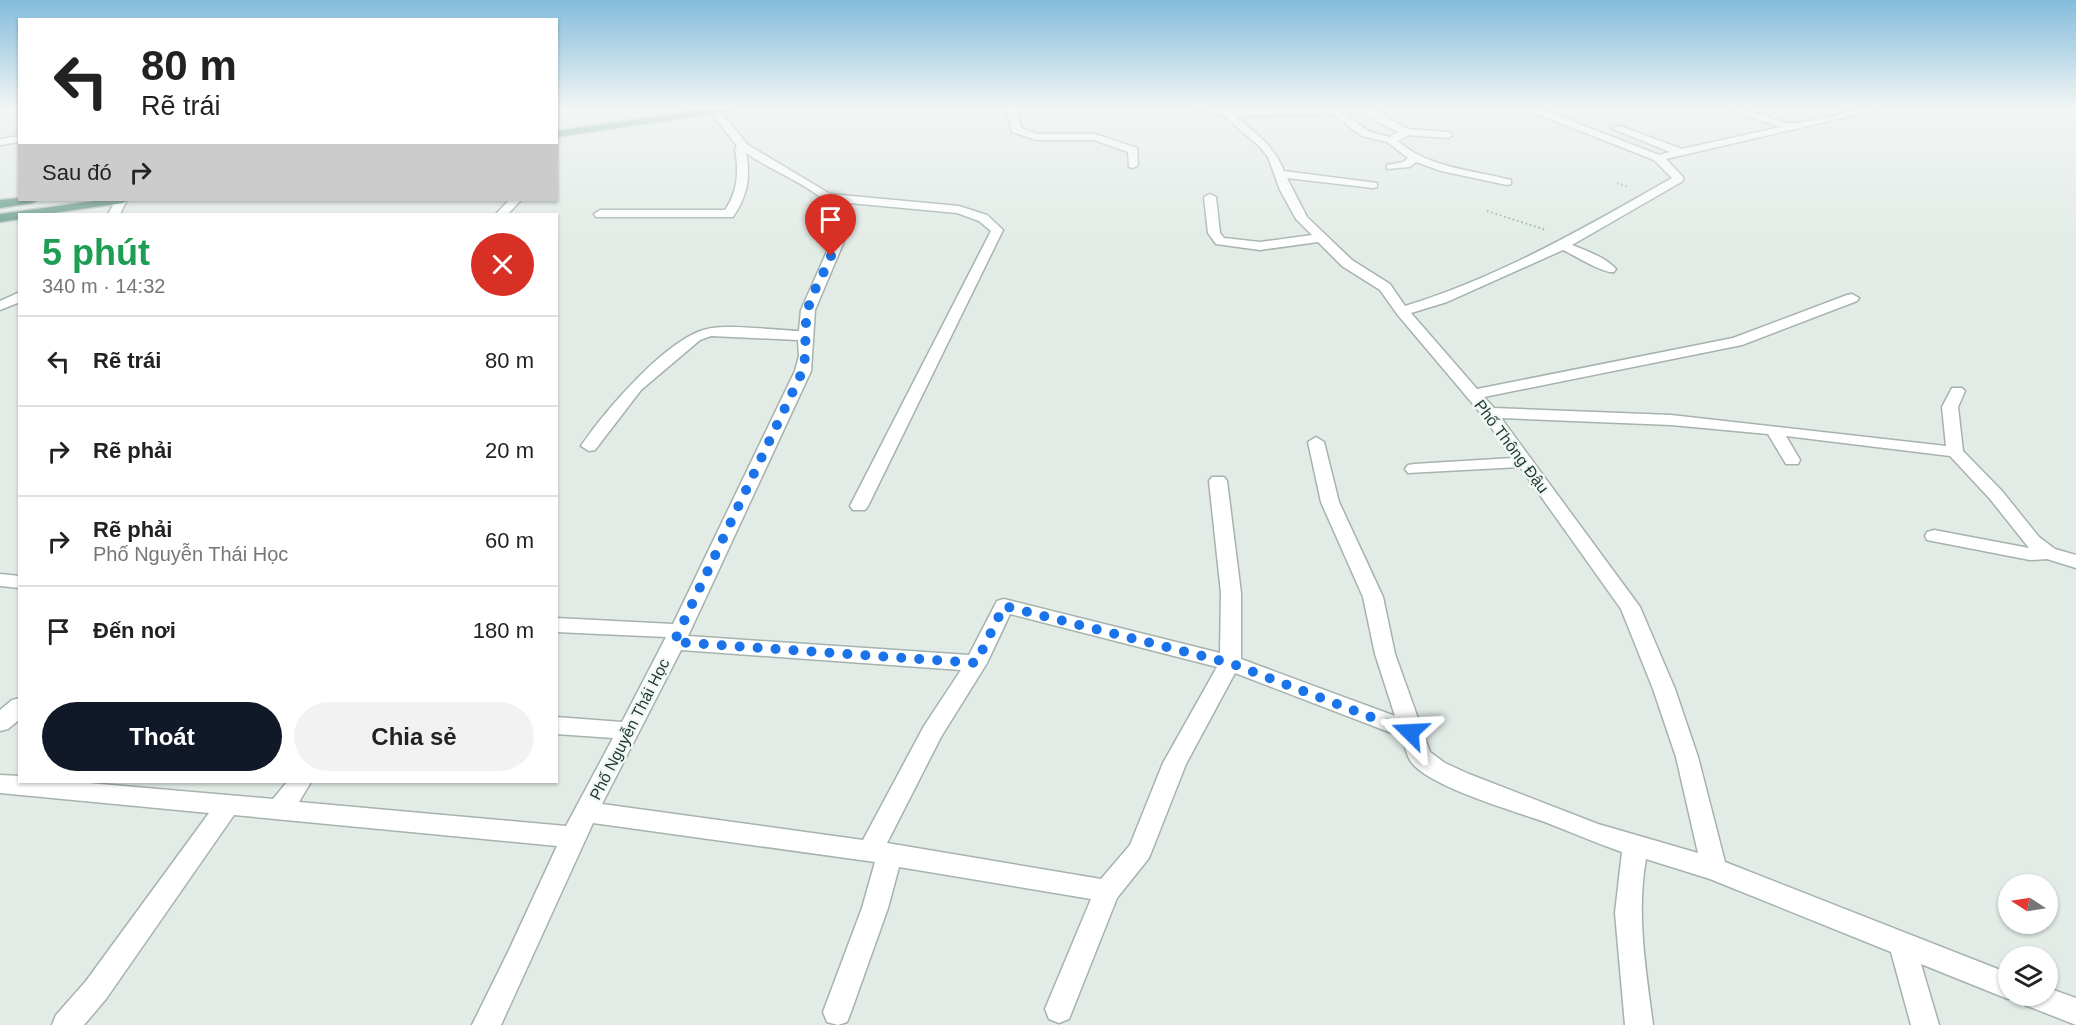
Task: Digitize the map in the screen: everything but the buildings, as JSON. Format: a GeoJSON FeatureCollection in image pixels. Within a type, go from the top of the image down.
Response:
{"type":"FeatureCollection","features":[{"type":"Feature","properties":{"kind":"main road"},"geometry":{"type":"LineString","coordinates":[[0,204],[24,201]]}},
{"type":"Feature","properties":{"kind":"main road"},"geometry":{"type":"LineString","coordinates":[[31,213],[115,201]]}},
{"type":"Feature","properties":{"kind":"main road"},"geometry":{"type":"LineString","coordinates":[[0,218],[18,215]]}},
{"type":"Feature","properties":{"kind":"street"},"geometry":{"type":"LineString","coordinates":[[600,214],[729,213],[739,201],[744,172],[741,156]]}},
{"type":"Feature","properties":{"kind":"street","name":"Phố Nguyễn Thái Học"},"geometry":{"type":"LineString","coordinates":[[486,1025],[519,959],[573,837],[677,636],[803,370],[806,356],[805,336],[808,310],[847,220],[845,215],[826,197],[759,156]]}},
{"type":"Feature","properties":{"kind":"street"},"geometry":{"type":"LineString","coordinates":[[1133,156],[1133,165]]}},
{"type":"Feature","properties":{"kind":"street","name":"Phố Thông Đậu"},"geometry":{"type":"LineString","coordinates":[[1270,156],[1302,219],[1347,263],[1386,287],[1402,312],[1489,413],[1630,607],[1664,689],[1687,757],[1714,868]]}},
{"type":"Feature","properties":{"kind":"street"},"geometry":{"type":"LineString","coordinates":[[1411,156],[1487,173],[1507,182]]}},
{"type":"Feature","properties":{"kind":"street"},"geometry":{"type":"LineString","coordinates":[[1402,312],[1442,299],[1568,242],[1679,179],[1658,158],[1652,156]]}},
{"type":"Feature","properties":{"kind":"street"},"geometry":{"type":"LineString","coordinates":[[1658,158],[1666,156]]}},
{"type":"Feature","properties":{"kind":"street"},"geometry":{"type":"LineString","coordinates":[[1391,167],[1406,165],[1414,158]]}},
{"type":"Feature","properties":{"kind":"street"},"geometry":{"type":"LineString","coordinates":[[1280,174],[1373,184]]}},
{"type":"Feature","properties":{"kind":"street"},"geometry":{"type":"LineString","coordinates":[[826,197],[959,210],[983,218],[998,230],[860,506]]}},
{"type":"Feature","properties":{"kind":"street"},"geometry":{"type":"LineString","coordinates":[[1210,197],[1214,233],[1220,242],[1260,246],[1320,238]]}},
{"type":"Feature","properties":{"kind":"street"},"geometry":{"type":"LineString","coordinates":[[503,213],[514,201]]}},
{"type":"Feature","properties":{"kind":"street"},"geometry":{"type":"LineString","coordinates":[[1568,242],[1609,269]]}},
{"type":"Feature","properties":{"kind":"street"},"geometry":{"type":"LineString","coordinates":[[0,306],[18,297]]}},
{"type":"Feature","properties":{"kind":"street"},"geometry":{"type":"LineString","coordinates":[[1473,395],[1737,342],[1852,298]]}},
{"type":"Feature","properties":{"kind":"street"},"geometry":{"type":"LineString","coordinates":[[589,446],[636,387],[695,337],[710,332],[805,336]]}},
{"type":"Feature","properties":{"kind":"street"},"geometry":{"type":"LineString","coordinates":[[1957,391],[1950,406],[1955,452],[1996,495],[2032,541],[2048,553],[2076,562]]}},
{"type":"Feature","properties":{"kind":"street"},"geometry":{"type":"LineString","coordinates":[[1489,413],[1671,420],[1955,452]]}},
{"type":"Feature","properties":{"kind":"street"},"geometry":{"type":"LineString","coordinates":[[1774,430],[1792,460]]}},
{"type":"Feature","properties":{"kind":"street"},"geometry":{"type":"LineString","coordinates":[[1316,442],[1330,502],[1373,597],[1385,654],[1420,757],[1437,770],[1592,832],[1714,868],[1998,982]]}},
{"type":"Feature","properties":{"kind":"street"},"geometry":{"type":"LineString","coordinates":[[1414,469],[1526,462]]}},
{"type":"Feature","properties":{"kind":"street"},"geometry":{"type":"LineString","coordinates":[[1059,1010],[1107,891],[1140,851],[1175,763],[1230,663],[1231,593],[1218,481]]}},
{"type":"Feature","properties":{"kind":"street"},"geometry":{"type":"LineString","coordinates":[[1935,536],[2030,554],[2048,553]]}},
{"type":"Feature","properties":{"kind":"street"},"geometry":{"type":"LineString","coordinates":[[0,580],[18,582]]}},
{"type":"Feature","properties":{"kind":"street"},"geometry":{"type":"LineString","coordinates":[[837,1012],[875,908],[880,852],[932,732],[976,663],[1004,606],[1230,663],[1410,732]]}},
{"type":"Feature","properties":{"kind":"street"},"geometry":{"type":"LineString","coordinates":[[558,625],[976,663]]}},
{"type":"Feature","properties":{"kind":"street"},"geometry":{"type":"LineString","coordinates":[[0,723],[18,707]]}},
{"type":"Feature","properties":{"kind":"street"},"geometry":{"type":"LineString","coordinates":[[558,725],[627,731]]}},
{"type":"Feature","properties":{"kind":"street"},"geometry":{"type":"LineString","coordinates":[[280,808],[299,783]]}},
{"type":"Feature","properties":{"kind":"street"},"geometry":{"type":"LineString","coordinates":[[0,784],[280,808],[573,837]]}},
{"type":"Feature","properties":{"kind":"street"},"geometry":{"type":"LineString","coordinates":[[66,1025],[96,990],[228,805]]}},
{"type":"Feature","properties":{"kind":"street"},"geometry":{"type":"LineString","coordinates":[[586,812],[880,852],[1107,891]]}},
{"type":"Feature","properties":{"kind":"street"},"geometry":{"type":"LineString","coordinates":[[1636,846],[1630,870],[1628,932],[1639,1025]]}},
{"type":"Feature","properties":{"kind":"street"},"geometry":{"type":"LineString","coordinates":[[1902,944],[1925,1025]]}},
{"type":"Feature","properties":{"kind":"street"},"geometry":{"type":"LineString","coordinates":[[2058,1005],[2076,1012]]}},
{"type":"Feature","properties":{"kind":"path"},"geometry":{"type":"LineString","coordinates":[[1487,211],[1568,242]]}},
{"type":"Feature","properties":{"kind":"route"},"geometry":{"type":"LineString","coordinates":[[831,256],[808,310],[806,356],[803,370],[674,642],[976,663],[1004,606],[1230,663],[1410,732]]}}]}
